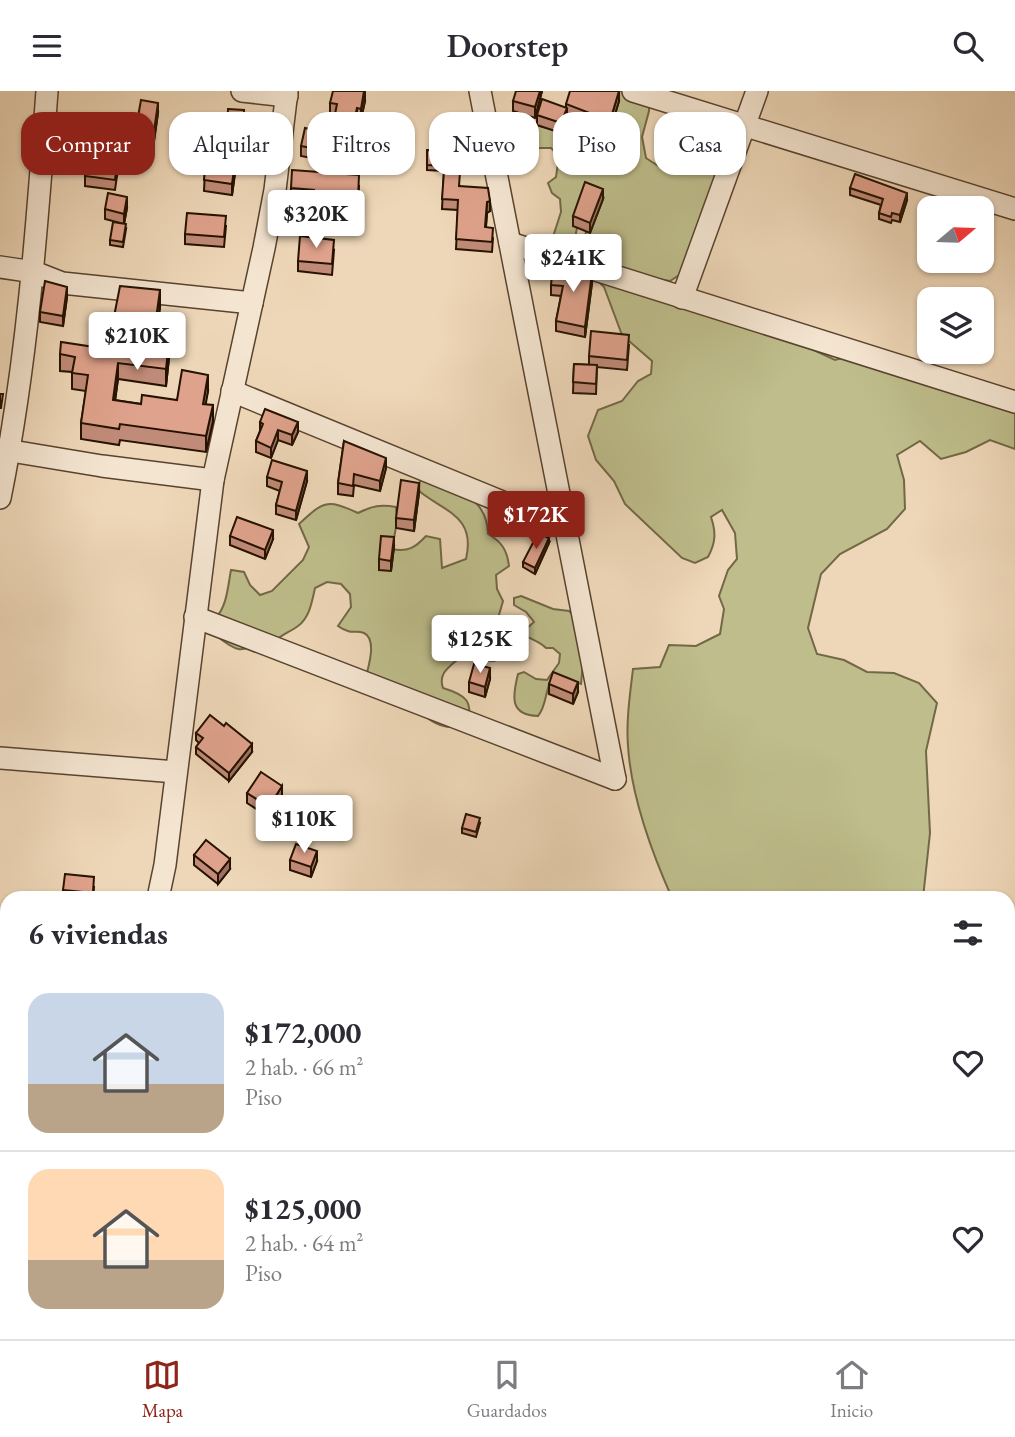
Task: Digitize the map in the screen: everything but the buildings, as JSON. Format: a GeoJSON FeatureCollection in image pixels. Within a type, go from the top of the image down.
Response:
{"type":"FeatureCollection","features":[{"type":"Feature","properties":{"kind":"street"},"geometry":{"type":"LineString","coordinates":[[0,498],[5,449],[34,272],[47,91]]}},
{"type":"Feature","properties":{"kind":"street"},"geometry":{"type":"LineString","coordinates":[[159,891],[165,865],[213,480],[275,190],[287,93],[242,91]]}},
{"type":"Feature","properties":{"kind":"street"},"geometry":{"type":"LineString","coordinates":[[195,617],[615,779],[480,91]]}},
{"type":"Feature","properties":{"kind":"street"},"geometry":{"type":"LineString","coordinates":[[632,91],[702,112]]}},
{"type":"Feature","properties":{"kind":"street"},"geometry":{"type":"LineString","coordinates":[[746,122],[757,91]]}},
{"type":"Feature","properties":{"kind":"street"},"geometry":{"type":"LineString","coordinates":[[746,125],[1015,209]]}},
{"type":"Feature","properties":{"kind":"street"},"geometry":{"type":"LineString","coordinates":[[682,299],[727,175]]}},
{"type":"Feature","properties":{"kind":"street"},"geometry":{"type":"LineString","coordinates":[[510,243],[1015,402]]}},
{"type":"Feature","properties":{"kind":"street"},"geometry":{"type":"LineString","coordinates":[[0,267],[34,272],[62,283],[252,303]]}},
{"type":"Feature","properties":{"kind":"street"},"geometry":{"type":"LineString","coordinates":[[232,391],[568,529]]}},
{"type":"Feature","properties":{"kind":"street"},"geometry":{"type":"LineString","coordinates":[[5,449],[102,466],[213,480]]}},
{"type":"Feature","properties":{"kind":"street"},"geometry":{"type":"LineString","coordinates":[[0,758],[176,772]]}},
{"type":"Feature","properties":{"kind":"shaded area"},"geometry":{"type":"Polygon","coordinates":[[[590,91],[631,91],[649,101],[642,137],[646,158],[654,164],[654,175],[722,175],[687,270],[670,281],[646,277],[791,330],[811,349],[835,360],[861,353],[1015,409],[1015,449],[990,440],[966,452],[941,459],[920,441],[897,455],[904,480],[905,509],[887,529],[840,554],[821,574],[808,628],[817,654],[844,660],[867,672],[894,673],[919,683],[937,703],[926,751],[930,833],[924,891],[669,891],[650,843],[633,784],[628,727],[633,669],[660,667],[669,645],[696,646],[720,634],[724,609],[719,596],[728,570],[737,559],[735,533],[722,510],[711,517],[714,537],[708,557],[695,563],[682,558],[625,504],[614,481],[596,460],[588,436],[598,410],[622,401],[638,381],[651,374],[652,361],[622,335],[604,287],[595,278],[541,276],[541,262],[564,253],[590,252],[585,235],[595,206],[579,218],[570,248],[560,248],[551,243],[561,212],[560,199],[552,193],[548,183],[556,177],[640,175],[640,112],[602,112],[590,91]]]}},
{"type":"Feature","properties":{"kind":"shaded area"},"geometry":{"type":"Polygon","coordinates":[[[539,126],[553,129],[553,150],[539,148],[539,126]]]}},
{"type":"Feature","properties":{"kind":"shaded area"},"geometry":{"type":"Polygon","coordinates":[[[420,479],[455,490],[474,501],[486,521],[488,534],[503,547],[508,560],[509,566],[496,575],[497,589],[503,601],[499,615],[504,629],[516,637],[513,640],[512,654],[494,661],[458,659],[442,679],[443,688],[457,693],[469,705],[467,726],[440,725],[391,696],[363,687],[371,643],[364,633],[347,631],[338,626],[351,607],[350,594],[341,584],[327,582],[315,588],[305,618],[274,642],[240,649],[218,637],[215,618],[225,602],[231,570],[244,572],[250,585],[260,595],[272,591],[303,560],[309,547],[299,524],[326,505],[339,505],[358,513],[377,506],[396,507],[397,522],[392,549],[411,548],[426,536],[440,539],[442,568],[466,559],[467,533],[462,524],[448,510],[419,491],[420,479]]]}},
{"type":"Feature","properties":{"kind":"shaded area"},"geometry":{"type":"Polygon","coordinates":[[[521,596],[553,609],[569,611],[573,615],[583,663],[581,684],[555,675],[538,716],[522,712],[515,704],[518,674],[524,672],[536,679],[547,680],[559,663],[560,654],[524,635],[534,622],[526,612],[514,605],[514,598],[521,596]]]}}]}
